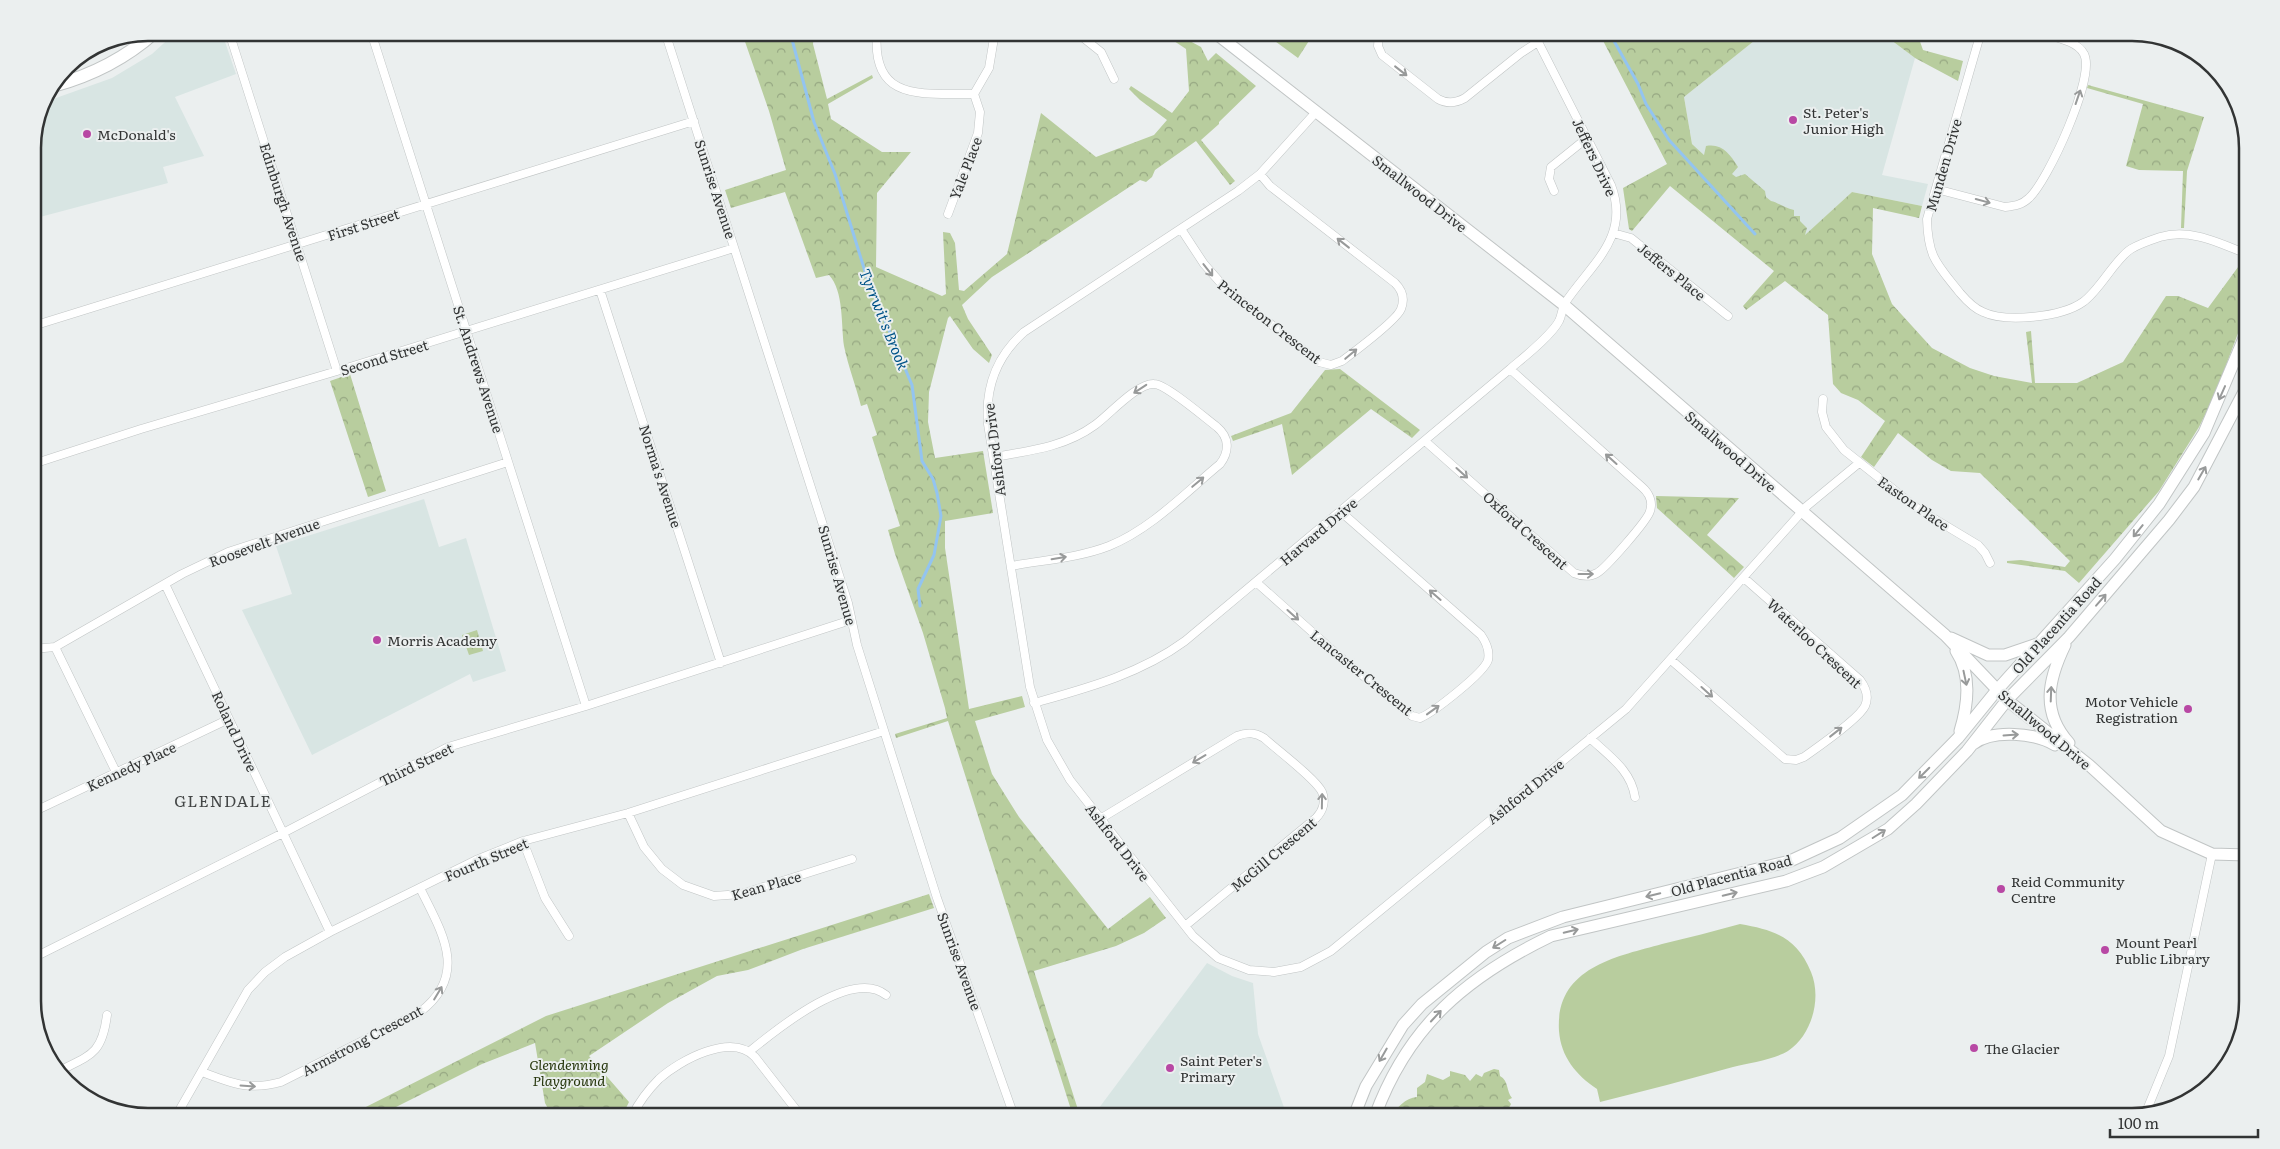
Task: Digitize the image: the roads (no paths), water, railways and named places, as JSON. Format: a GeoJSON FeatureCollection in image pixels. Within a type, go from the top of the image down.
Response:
{"type":"FeatureCollection","features":[{"type":"Feature","properties":{"kind":"main road"},"geometry":{"type":"LineString","coordinates":[[64,82],[87,75],[123,57],[143,41]]}},
{"type":"Feature","properties":{"kind":"main road","name":"Smallwood Drive"},"geometry":{"type":"LineString","coordinates":[[1225,41],[1564,305],[1801,513],[1945,635],[2007,700],[2089,765],[2161,831],[2212,854],[2239,855]]}},
{"type":"Feature","properties":{"kind":"main road","name":"Old Placentia Road"},"geometry":{"type":"LineString","coordinates":[[1357,1108],[1366,1086],[1403,1024],[1422,1004],[1501,942],[1536,925],[1563,917],[1790,861],[1840,838],[1902,795],[1958,738],[1997,690],[2115,559],[2160,504],[2204,433],[2239,350]]}},
{"type":"Feature","properties":{"kind":"main road","name":"Old Placentia Road"},"geometry":{"type":"LineString","coordinates":[[1378,1108],[1384,1092],[1413,1040],[1452,998],[1519,952],[1551,936],[1786,881],[1823,867],[1888,829],[1916,804],[1967,751],[2007,700],[2069,637],[2169,520],[2194,487],[2239,401]]}},
{"type":"Feature","properties":{"kind":"main road"},"geometry":{"type":"LineString","coordinates":[[1945,635],[1988,655],[2004,655],[2039,643]]}},
{"type":"Feature","properties":{"kind":"main road"},"geometry":{"type":"LineString","coordinates":[[1945,635],[1961,659],[1969,696],[1958,738]]}},
{"type":"Feature","properties":{"kind":"main road"},"geometry":{"type":"LineString","coordinates":[[2069,637],[2052,678],[2050,700],[2053,719],[2060,734],[2089,765]]}},
{"type":"Feature","properties":{"kind":"main road"},"geometry":{"type":"LineString","coordinates":[[1967,751],[1975,742],[1995,736],[2028,734],[2046,739],[2089,765]]}},
{"type":"Feature","properties":{"kind":"street","name":"Edinburgh Avenue"},"geometry":{"type":"LineString","coordinates":[[233,41],[338,371]]}},
{"type":"Feature","properties":{"kind":"street","name":"St. Andrews Avenue"},"geometry":{"type":"LineString","coordinates":[[375,41],[586,706]]}},
{"type":"Feature","properties":{"kind":"street","name":"Sunrise Avenue"},"geometry":{"type":"LineString","coordinates":[[668,41],[848,602],[851,620],[884,731],[937,898],[1011,1108]]}},
{"type":"Feature","properties":{"kind":"street"},"geometry":{"type":"LineString","coordinates":[[877,41],[876,52],[880,69],[899,88],[927,95],[974,94],[989,68],[994,41]]}},
{"type":"Feature","properties":{"kind":"street"},"geometry":{"type":"LineString","coordinates":[[1087,41],[1101,52],[1114,79]]}},
{"type":"Feature","properties":{"kind":"street"},"geometry":{"type":"LineString","coordinates":[[1378,41],[1378,46],[1382,55],[1438,99],[1447,103],[1457,102],[1465,98],[1538,42]]}},
{"type":"Feature","properties":{"kind":"street","name":"Munden Drive"},"geometry":{"type":"LineString","coordinates":[[1978,41],[1927,220],[1928,240],[1932,258],[1968,300],[1982,312],[1995,317],[2017,317],[2053,314],[2068,310],[2090,295],[2130,249],[2161,237],[2183,234],[2196,236],[2239,251]]}},
{"type":"Feature","properties":{"kind":"street"},"geometry":{"type":"LineString","coordinates":[[1936,189],[2005,207],[2016,206],[2030,198],[2050,171],[2061,146],[2082,85],[2086,64],[2084,53],[2076,46],[2063,41]]}},
{"type":"Feature","properties":{"kind":"street","name":"Jeffers Drive"},"geometry":{"type":"LineString","coordinates":[[1538,42],[1614,191],[1617,214],[1613,233],[1603,253],[1564,305]]}},
{"type":"Feature","properties":{"kind":"street","name":"Yale Place"},"geometry":{"type":"LineString","coordinates":[[948,214],[978,133],[980,112],[974,94]]}},
{"type":"Feature","properties":{"kind":"street","name":"Ashford Drive"},"geometry":{"type":"LineString","coordinates":[[1316,112],[1260,174],[1181,229],[1029,328],[1008,348],[994,373],[988,398],[988,415],[1010,566],[1034,703],[1055,756],[1070,780],[1100,819],[1199,943],[1212,954],[1241,968],[1265,972],[1283,971],[1316,960],[1338,945],[1626,709],[1801,513]]}},
{"type":"Feature","properties":{"kind":"street","name":"First Street"},"geometry":{"type":"LineString","coordinates":[[41,324],[694,121]]}},
{"type":"Feature","properties":{"kind":"street"},"geometry":{"type":"LineString","coordinates":[[1554,191],[1549,174],[1551,167],[1587,138]]}},
{"type":"Feature","properties":{"kind":"street","name":"Princeton Crescent"},"geometry":{"type":"LineString","coordinates":[[1181,229],[1204,264],[1232,295],[1319,362],[1331,365],[1342,361],[1399,314],[1403,300],[1401,291],[1395,284],[1270,186],[1260,174]]}},
{"type":"Feature","properties":{"kind":"street","name":"Jeffers Place"},"geometry":{"type":"LineString","coordinates":[[1613,233],[1631,238],[1728,316]]}},
{"type":"Feature","properties":{"kind":"street","name":"Second Street"},"geometry":{"type":"LineString","coordinates":[[41,461],[141,429],[338,371],[734,248]]}},
{"type":"Feature","properties":{"kind":"street","name":"Norma's Avenue"},"geometry":{"type":"LineString","coordinates":[[600,290],[721,662]]}},
{"type":"Feature","properties":{"kind":"street","name":"Harvard Drive"},"geometry":{"type":"LineString","coordinates":[[1034,703],[1116,679],[1162,657],[1185,641],[1510,369],[1559,321],[1564,305]]}},
{"type":"Feature","properties":{"kind":"street","name":"Oxford Crescent"},"geometry":{"type":"LineString","coordinates":[[1425,440],[1574,572],[1590,575],[1602,570],[1647,519],[1651,508],[1650,496],[1510,369]]}},
{"type":"Feature","properties":{"kind":"street"},"geometry":{"type":"LineString","coordinates":[[994,457],[1042,449],[1073,438],[1095,425],[1142,386],[1151,384],[1166,388],[1222,431],[1226,441],[1227,452],[1220,464],[1153,520],[1132,534],[1108,546],[1089,552],[1010,566]]}},
{"type":"Feature","properties":{"kind":"street","name":"Easton Place"},"geometry":{"type":"LineString","coordinates":[[1823,399],[1822,412],[1826,427],[1839,444],[1925,514],[1978,545],[1990,563]]}},
{"type":"Feature","properties":{"kind":"street","name":"Roosevelt Avenue"},"geometry":{"type":"LineString","coordinates":[[41,648],[55,647],[165,584],[216,557],[238,548],[508,462]]}},
{"type":"Feature","properties":{"kind":"street"},"geometry":{"type":"LineString","coordinates":[[1801,513],[1859,462]]}},
{"type":"Feature","properties":{"kind":"street","name":"Lancaster Crescent"},"geometry":{"type":"LineString","coordinates":[[1256,582],[1339,656],[1412,716],[1420,718],[1433,711],[1481,670],[1488,658],[1487,643],[1340,511]]}},
{"type":"Feature","properties":{"kind":"street","name":"Waterloo Crescent"},"geometry":{"type":"LineString","coordinates":[[1671,660],[1785,759],[1796,760],[1804,757],[1862,711],[1866,703],[1866,694],[1860,680],[1744,578]]}},
{"type":"Feature","properties":{"kind":"street","name":"Roland Drive"},"geometry":{"type":"LineString","coordinates":[[165,584],[330,932]]}},
{"type":"Feature","properties":{"kind":"street","name":"Third Street"},"geometry":{"type":"LineString","coordinates":[[41,954],[448,747],[586,706],[851,620]]}},
{"type":"Feature","properties":{"kind":"street"},"geometry":{"type":"LineString","coordinates":[[55,647],[117,774]]}},
{"type":"Feature","properties":{"kind":"street","name":"Kennedy Place"},"geometry":{"type":"LineString","coordinates":[[41,808],[117,774],[229,719]]}},
{"type":"Feature","properties":{"kind":"street","name":"Fourth Street"},"geometry":{"type":"LineString","coordinates":[[181,1108],[248,990],[265,972],[284,958],[330,932],[476,860],[523,841],[628,813],[884,731]]}},
{"type":"Feature","properties":{"kind":"street","name":"McGill Crescent"},"geometry":{"type":"LineString","coordinates":[[1100,819],[1237,736],[1247,733],[1256,734],[1264,738],[1320,788],[1324,802],[1322,811],[1316,818],[1185,926]]}},
{"type":"Feature","properties":{"kind":"street"},"geometry":{"type":"LineString","coordinates":[[1590,738],[1627,774],[1633,786],[1635,797]]}},
{"type":"Feature","properties":{"kind":"street","name":"Kean Place"},"geometry":{"type":"LineString","coordinates":[[628,813],[644,847],[662,869],[683,885],[714,896],[740,894],[852,859]]}},
{"type":"Feature","properties":{"kind":"street"},"geometry":{"type":"LineString","coordinates":[[523,841],[545,898],[569,936]]}},
{"type":"Feature","properties":{"kind":"street"},"geometry":{"type":"LineString","coordinates":[[2148,1107],[2169,1056],[2212,854]]}},
{"type":"Feature","properties":{"kind":"street","name":"Armstrong Crescent"},"geometry":{"type":"LineString","coordinates":[[202,1072],[236,1085],[250,1087],[281,1082],[420,1012],[429,1005],[436,998],[444,982],[448,965],[447,951],[444,936],[420,888]]}},
{"type":"Feature","properties":{"kind":"street"},"geometry":{"type":"LineString","coordinates":[[750,1051],[795,1016],[832,997],[865,988],[877,990],[886,995]]}},
{"type":"Feature","properties":{"kind":"street"},"geometry":{"type":"LineString","coordinates":[[65,1068],[89,1056],[97,1049],[103,1035],[107,1015]]}},
{"type":"Feature","properties":{"kind":"street"},"geometry":{"type":"LineString","coordinates":[[636,1108],[653,1085],[676,1066],[704,1053],[738,1046],[750,1051],[781,1087],[795,1108]]}},
{"type":"Feature","properties":{"kind":"waterway","name":"Tyrrwit's Brook"},"geometry":{"type":"LineString","coordinates":[[792,41],[814,122],[835,174],[867,278],[912,385],[922,461],[933,479],[937,493],[941,516],[934,555],[918,589],[920,606]]}},
{"type":"Feature","properties":{"kind":"waterway"},"geometry":{"type":"LineString","coordinates":[[1614,41],[1638,84],[1646,104],[1669,140],[1755,234]]}},
{"type":"Feature","properties":{"kind":"place","name":"St. Peter's Junior High"},"geometry":{"type":"Point","coordinates":[1793,120]}},
{"type":"Feature","properties":{"kind":"place","name":"McDonald's"},"geometry":{"type":"Point","coordinates":[87,134]}},
{"type":"Feature","properties":{"kind":"place","name":"Morris Academy"},"geometry":{"type":"Point","coordinates":[377,640]}},
{"type":"Feature","properties":{"kind":"place","name":"Motor Vehicle Registration"},"geometry":{"type":"Point","coordinates":[2188,709]}},
{"type":"Feature","properties":{"kind":"place","name":"Reid Community Centre"},"geometry":{"type":"Point","coordinates":[2001,889]}},
{"type":"Feature","properties":{"kind":"place","name":"Mount Pearl Public Library"},"geometry":{"type":"Point","coordinates":[2105,950]}},
{"type":"Feature","properties":{"kind":"place","name":"The Glacier"},"geometry":{"type":"Point","coordinates":[1974,1048]}},
{"type":"Feature","properties":{"kind":"place","name":"Saint Peter's Primary"},"geometry":{"type":"Point","coordinates":[1170,1068]}},
{"type":"Feature","properties":{"kind":"district","name":"GLENDALE"},"geometry":{"type":"Point","coordinates":[223,800]}},
{"type":"Feature","properties":{"kind":"park label","name":"Glendenning Playground"},"geometry":{"type":"Point","coordinates":[569,1072]}}]}
